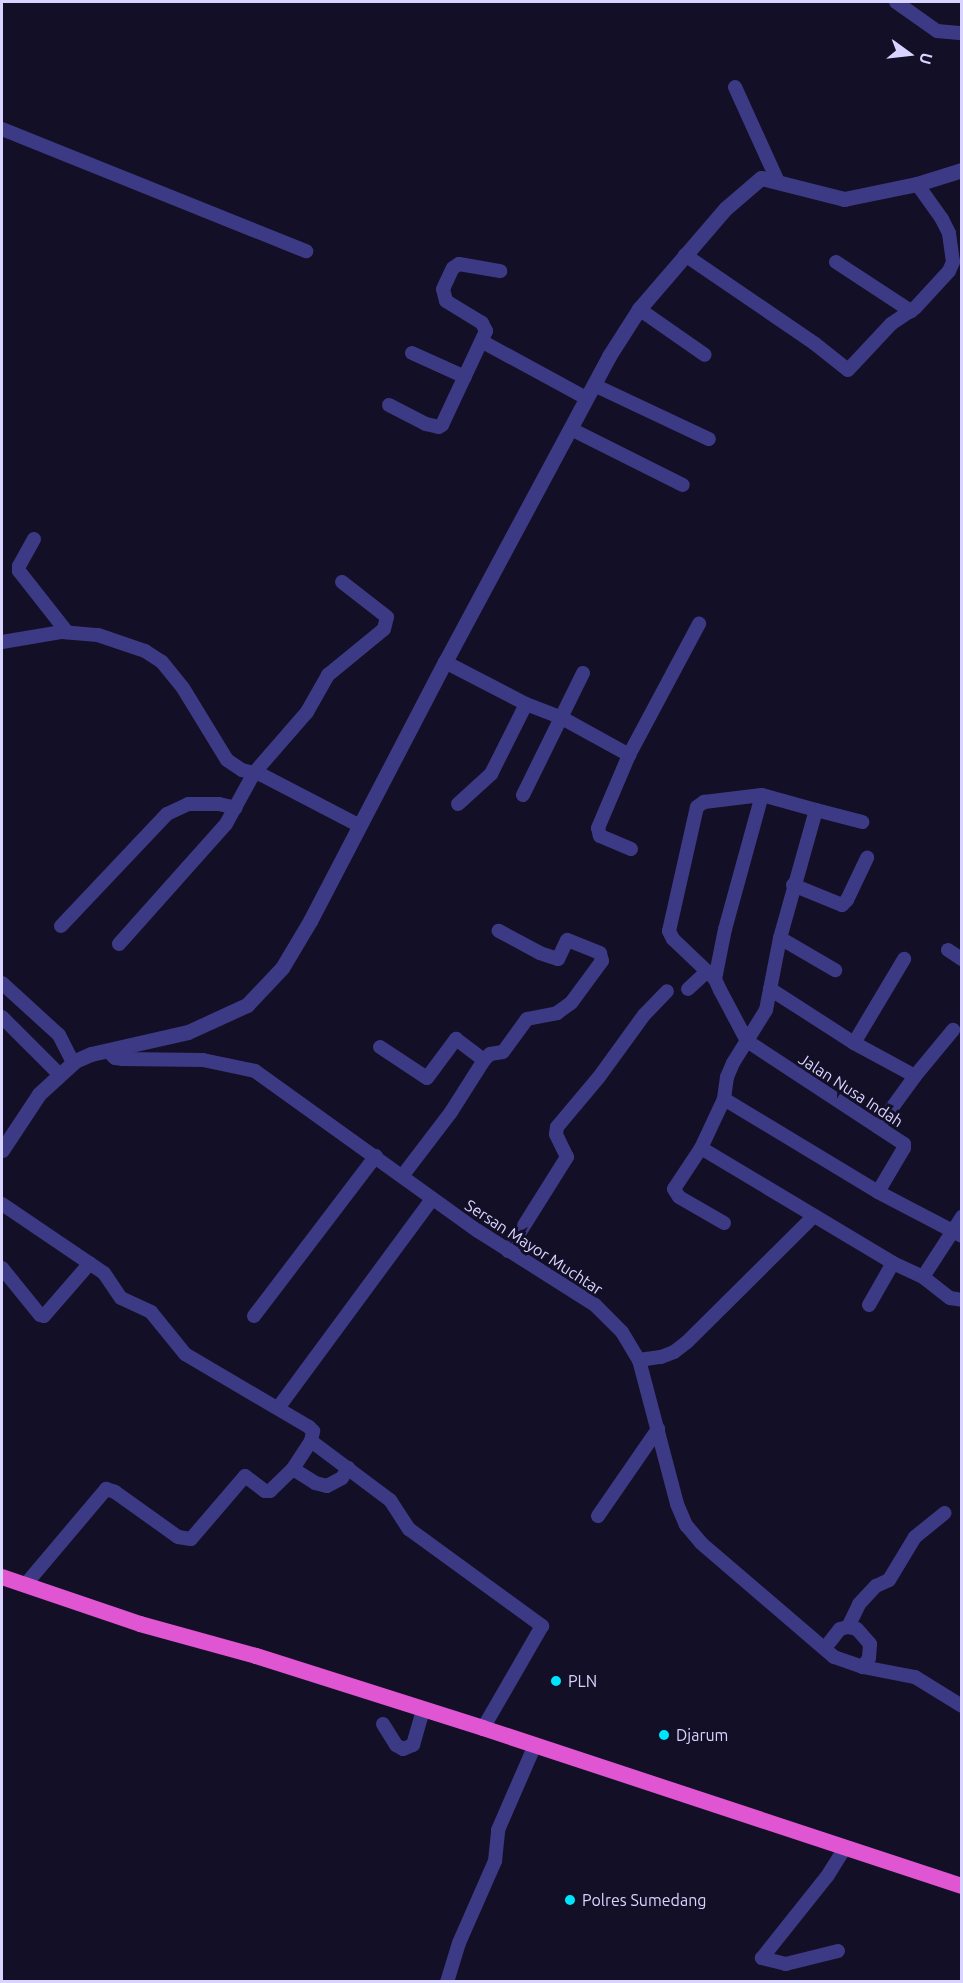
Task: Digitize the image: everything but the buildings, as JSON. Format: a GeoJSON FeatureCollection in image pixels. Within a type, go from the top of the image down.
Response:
{"type":"FeatureCollection","features":[{"type":"Feature","properties":{"kind":"highway"},"geometry":{"type":"LineString","coordinates":[[2,1577],[140,1624],[256,1656],[483,1728],[962,1886]]}},
{"type":"Feature","properties":{"kind":"street"},"geometry":{"type":"LineString","coordinates":[[896,2],[937,31],[962,33]]}},
{"type":"Feature","properties":{"kind":"street"},"geometry":{"type":"LineString","coordinates":[[735,87],[778,182]]}},
{"type":"Feature","properties":{"kind":"street"},"geometry":{"type":"LineString","coordinates":[[2,129],[306,251]]}},
{"type":"Feature","properties":{"kind":"street"},"geometry":{"type":"LineString","coordinates":[[2,1150],[39,1094],[58,1074],[73,1063],[91,1054],[188,1032],[247,1005],[282,968],[310,921],[590,391],[639,309],[726,208],[756,180],[766,178],[844,199],[917,184],[962,170]]}},
{"type":"Feature","properties":{"kind":"street"},"geometry":{"type":"LineString","coordinates":[[685,255],[814,343],[848,370],[891,324],[911,311],[941,281],[953,262],[949,233],[917,184]]}},
{"type":"Feature","properties":{"kind":"street"},"geometry":{"type":"LineString","coordinates":[[836,262],[911,311]]}},
{"type":"Feature","properties":{"kind":"street"},"geometry":{"type":"LineString","coordinates":[[389,405],[439,428],[483,342],[486,331],[484,325],[446,301],[443,289],[453,268],[459,264],[500,271]]}},
{"type":"Feature","properties":{"kind":"street"},"geometry":{"type":"LineString","coordinates":[[639,309],[705,355]]}},
{"type":"Feature","properties":{"kind":"street"},"geometry":{"type":"LineString","coordinates":[[483,342],[590,391],[709,439]]}},
{"type":"Feature","properties":{"kind":"street"},"geometry":{"type":"LineString","coordinates":[[412,352],[465,377]]}},
{"type":"Feature","properties":{"kind":"street"},"geometry":{"type":"LineString","coordinates":[[571,429],[683,485]]}},
{"type":"Feature","properties":{"kind":"street"},"geometry":{"type":"LineString","coordinates":[[34,539],[18,566],[19,571],[67,632]]}},
{"type":"Feature","properties":{"kind":"street"},"geometry":{"type":"LineString","coordinates":[[119,944],[191,866],[236,808],[254,773],[307,712],[328,675],[355,651],[380,635],[387,617],[342,582]]}},
{"type":"Feature","properties":{"kind":"street"},"geometry":{"type":"LineString","coordinates":[[631,849],[600,836],[598,828],[629,755],[699,624]]}},
{"type":"Feature","properties":{"kind":"street"},"geometry":{"type":"LineString","coordinates":[[2,642],[67,632],[115,639],[145,651],[162,662],[183,688],[227,760],[242,770],[254,773],[360,826]]}},
{"type":"Feature","properties":{"kind":"street"},"geometry":{"type":"LineString","coordinates":[[445,662],[526,704],[562,718],[629,755]]}},
{"type":"Feature","properties":{"kind":"street"},"geometry":{"type":"LineString","coordinates":[[523,795],[583,673]]}},
{"type":"Feature","properties":{"kind":"street"},"geometry":{"type":"LineString","coordinates":[[458,804],[490,774],[526,704]]}},
{"type":"Feature","properties":{"kind":"street"},"geometry":{"type":"LineString","coordinates":[[692,985],[711,975],[762,795]]}},
{"type":"Feature","properties":{"kind":"street"},"geometry":{"type":"LineString","coordinates":[[747,1041],[711,975],[674,939],[669,931],[695,810],[705,802],[762,795],[862,822]]}},
{"type":"Feature","properties":{"kind":"street"},"geometry":{"type":"LineString","coordinates":[[61,926],[167,814],[188,804],[219,804],[236,808]]}},
{"type":"Feature","properties":{"kind":"street"},"geometry":{"type":"LineString","coordinates":[[724,1223],[679,1197],[674,1189],[701,1148],[724,1099],[727,1077],[764,1016],[793,885],[816,810]]}},
{"type":"Feature","properties":{"kind":"street"},"geometry":{"type":"LineString","coordinates":[[793,885],[842,905],[847,900],[867,858]]}},
{"type":"Feature","properties":{"kind":"street"},"geometry":{"type":"LineString","coordinates":[[403,1175],[451,1112],[484,1060],[490,1054],[503,1052],[527,1019],[557,1013],[571,1003],[602,961],[600,953],[567,940],[558,959],[540,953],[499,931]]}},
{"type":"Feature","properties":{"kind":"street"},"geometry":{"type":"LineString","coordinates":[[780,938],[835,969]]}},
{"type":"Feature","properties":{"kind":"street"},"geometry":{"type":"LineString","coordinates":[[948,950],[962,959]]}},
{"type":"Feature","properties":{"kind":"street"},"geometry":{"type":"LineString","coordinates":[[854,1043],[904,960]]}},
{"type":"Feature","properties":{"kind":"street"},"geometry":{"type":"LineString","coordinates":[[2,982],[59,1035],[73,1063]]}},
{"type":"Feature","properties":{"kind":"street"},"geometry":{"type":"LineString","coordinates":[[770,989],[854,1043],[915,1076]]}},
{"type":"Feature","properties":{"kind":"street"},"geometry":{"type":"LineString","coordinates":[[508,1251],[567,1157],[558,1142],[557,1127],[593,1084],[644,1015],[667,990]]}},
{"type":"Feature","properties":{"kind":"street"},"geometry":{"type":"LineString","coordinates":[[2,1017],[58,1074]]}},
{"type":"Feature","properties":{"kind":"street"},"geometry":{"type":"LineString","coordinates":[[878,1127],[915,1076],[953,1030]]}},
{"type":"Feature","properties":{"kind":"street"},"geometry":{"type":"LineString","coordinates":[[380,1047],[427,1078],[456,1039],[484,1060]]}},
{"type":"Feature","properties":{"kind":"street","name":"Jalan Nusa Indah"},"geometry":{"type":"LineString","coordinates":[[747,1041],[904,1144],[904,1148],[878,1192]]}},
{"type":"Feature","properties":{"kind":"street","name":"Sersan Mayor Muchtar"},"geometry":{"type":"LineString","coordinates":[[108,1051],[115,1058],[203,1060],[255,1071],[403,1175],[432,1199],[508,1251],[595,1305],[622,1332],[639,1360],[677,1504],[693,1534],[778,1611],[834,1657],[915,1677],[962,1706]]}},
{"type":"Feature","properties":{"kind":"street"},"geometry":{"type":"LineString","coordinates":[[724,1099],[878,1192],[956,1233]]}},
{"type":"Feature","properties":{"kind":"street"},"geometry":{"type":"LineString","coordinates":[[701,1148],[893,1263],[922,1277],[950,1298],[962,1300]]}},
{"type":"Feature","properties":{"kind":"street"},"geometry":{"type":"LineString","coordinates":[[254,1316],[376,1156]]}},
{"type":"Feature","properties":{"kind":"street"},"geometry":{"type":"LineString","coordinates":[[278,1408],[432,1199]]}},
{"type":"Feature","properties":{"kind":"street"},"geometry":{"type":"LineString","coordinates":[[2,1204],[104,1273],[120,1298],[151,1312],[185,1354],[313,1431],[311,1441],[293,1469],[270,1491],[265,1491],[245,1476],[240,1478],[191,1539],[178,1537],[115,1492],[106,1489],[25,1585]]}},
{"type":"Feature","properties":{"kind":"street"},"geometry":{"type":"LineString","coordinates":[[639,1360],[668,1354],[687,1342],[814,1216]]}},
{"type":"Feature","properties":{"kind":"street"},"geometry":{"type":"LineString","coordinates":[[922,1277],[956,1233],[962,1217]]}},
{"type":"Feature","properties":{"kind":"street"},"geometry":{"type":"LineString","coordinates":[[2,1268],[40,1315],[44,1316],[90,1263]]}},
{"type":"Feature","properties":{"kind":"street"},"geometry":{"type":"LineString","coordinates":[[869,1305],[893,1263]]}},
{"type":"Feature","properties":{"kind":"street"},"geometry":{"type":"LineString","coordinates":[[598,1516],[658,1429]]}},
{"type":"Feature","properties":{"kind":"street"},"geometry":{"type":"LineString","coordinates":[[311,1441],[390,1500],[409,1529],[542,1626],[483,1728]]}},
{"type":"Feature","properties":{"kind":"street"},"geometry":{"type":"LineString","coordinates":[[293,1469],[315,1483],[327,1486],[342,1478],[348,1468]]}},
{"type":"Feature","properties":{"kind":"street"},"geometry":{"type":"LineString","coordinates":[[849,1627],[859,1604],[876,1586],[889,1580],[915,1537],[945,1513]]}},
{"type":"Feature","properties":{"kind":"street"},"geometry":{"type":"LineString","coordinates":[[825,1648],[840,1629],[849,1627],[857,1629],[870,1644],[869,1658],[863,1666]]}},
{"type":"Feature","properties":{"kind":"street"},"geometry":{"type":"LineString","coordinates":[[383,1724],[396,1745],[403,1749],[412,1745],[423,1710]]}},
{"type":"Feature","properties":{"kind":"street"},"geometry":{"type":"LineString","coordinates":[[447,1982],[459,1943],[495,1861],[498,1830],[535,1745]]}},
{"type":"Feature","properties":{"kind":"street"},"geometry":{"type":"LineString","coordinates":[[838,1951],[786,1964],[762,1958],[828,1875],[845,1848]]}},
{"type":"Feature","properties":{"kind":"place","name":"PLN"},"geometry":{"type":"Point","coordinates":[556,1681]}},
{"type":"Feature","properties":{"kind":"place","name":"Djarum"},"geometry":{"type":"Point","coordinates":[664,1735]}},
{"type":"Feature","properties":{"kind":"place","name":"Polres Sumedang"},"geometry":{"type":"Point","coordinates":[570,1900]}}]}
